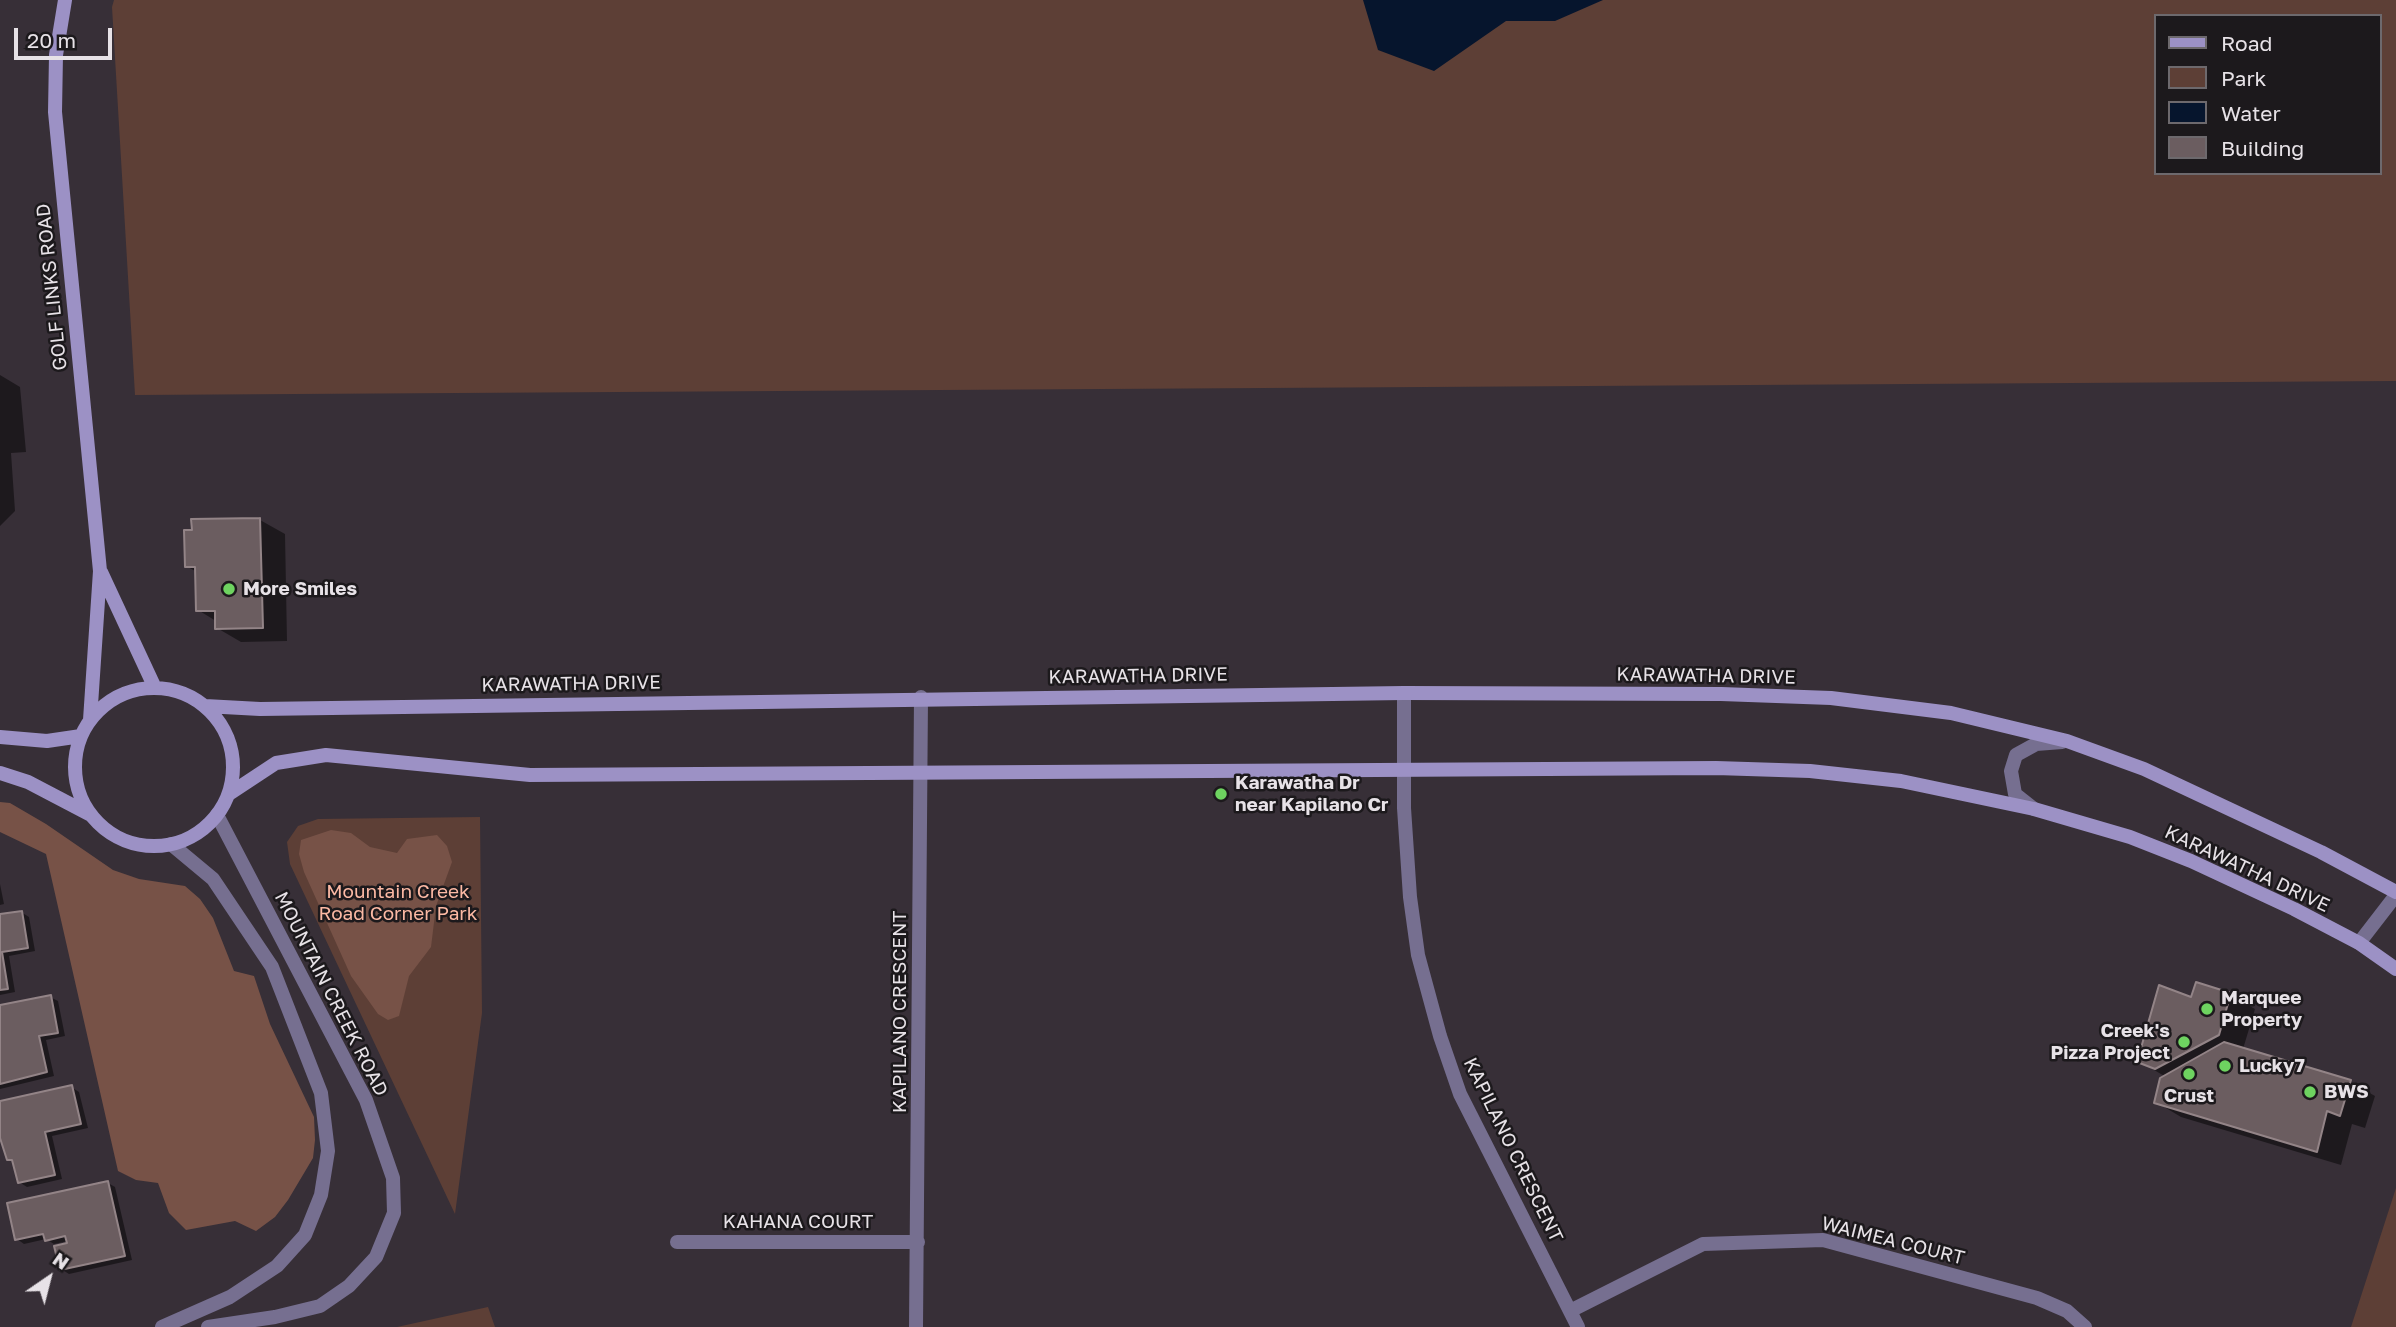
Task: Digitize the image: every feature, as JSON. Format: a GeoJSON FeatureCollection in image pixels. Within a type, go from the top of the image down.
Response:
{"type":"FeatureCollection","features":[{"type":"Feature","properties":{"kind":"main road","name":"GOLF LINKS ROAD"},"geometry":{"type":"LineString","coordinates":[[65,0],[56,55],[55,112],[100,571],[90,720]]}},
{"type":"Feature","properties":{"kind":"main road","name":"GOLF LINKS ROAD"},"geometry":{"type":"LineString","coordinates":[[100,571],[155,688]]}},
{"type":"Feature","properties":{"kind":"main road"},"geometry":{"type":"LineString","coordinates":[[155,688],[182,693],[205,706],[221,725],[231,747],[234,771],[229,794],[217,815],[204,828],[171,844],[149,845],[127,841],[108,831],[92,815],[81,796],[75,776],[75,756],[81,736],[90,720],[107,702],[130,691],[155,688]]}},
{"type":"Feature","properties":{"kind":"main road","name":"KARAWATHA DRIVE"},"geometry":{"type":"LineString","coordinates":[[205,706],[260,709],[921,697],[1404,693],[1721,694],[1830,698],[1951,713],[2067,741],[2144,769],[2322,852],[2396,893]]}},
{"type":"Feature","properties":{"kind":"main road"},"geometry":{"type":"LineString","coordinates":[[0,737],[47,741],[81,736]]}},
{"type":"Feature","properties":{"kind":"main road","name":"KARAWATHA DRIVE"},"geometry":{"type":"LineString","coordinates":[[229,794],[285,760],[326,755],[530,775],[1716,768],[1810,771],[1901,781],[2034,809],[2130,837],[2191,861],[2359,943],[2396,969]]}},
{"type":"Feature","properties":{"kind":"main road"},"geometry":{"type":"LineString","coordinates":[[0,773],[28,782],[92,815]]}},
{"type":"Feature","properties":{"kind":"street","name":"KAPILANO CRESCENT"},"geometry":{"type":"LineString","coordinates":[[1404,693],[1403,770],[1410,897],[1418,955],[1440,1036],[1460,1094],[1578,1327]]}},
{"type":"Feature","properties":{"kind":"street","name":"KAPILANO CRESCENT"},"geometry":{"type":"LineString","coordinates":[[916,1327],[921,697]]}},
{"type":"Feature","properties":{"kind":"street","name":"KARAWATHA DRIVE"},"geometry":{"type":"LineString","coordinates":[[2034,809],[2015,794],[2011,771],[2016,755],[2036,744],[2067,741]]}},
{"type":"Feature","properties":{"kind":"street","name":"MOUNTAIN CREEK ROAD"},"geometry":{"type":"LineString","coordinates":[[208,1327],[275,1317],[320,1306],[349,1286],[376,1257],[394,1213],[393,1178],[366,1100],[217,815]]}},
{"type":"Feature","properties":{"kind":"street","name":"MOUNTAIN CREEK ROAD"},"geometry":{"type":"LineString","coordinates":[[162,1327],[230,1297],[277,1266],[305,1235],[321,1195],[327,1151],[321,1093],[272,967],[213,879],[171,844]]}},
{"type":"Feature","properties":{"kind":"street"},"geometry":{"type":"LineString","coordinates":[[2359,943],[2396,893]]}},
{"type":"Feature","properties":{"kind":"street","name":"WAIMEA COURT"},"geometry":{"type":"LineString","coordinates":[[1570,1311],[1703,1244],[1823,1240],[2037,1298],[2067,1311],[2085,1327]]}},
{"type":"Feature","properties":{"kind":"street","name":"KAHANA COURT"},"geometry":{"type":"LineString","coordinates":[[677,1242],[918,1242]]}},
{"type":"Feature","properties":{"kind":"green space"},"geometry":{"type":"Polygon","coordinates":[[[114,0],[2396,0],[2396,381],[135,395],[112,7],[114,0]]]}},
{"type":"Feature","properties":{"kind":"green space"},"geometry":{"type":"Polygon","coordinates":[[[0,802],[10,803],[46,824],[113,870],[139,879],[185,886],[200,899],[213,918],[234,971],[254,976],[270,1024],[314,1117],[315,1140],[313,1158],[288,1200],[275,1217],[256,1231],[235,1221],[186,1230],[169,1213],[158,1183],[136,1180],[118,1171],[46,854],[0,832],[0,802]]]}},
{"type":"Feature","properties":{"kind":"green space","name":"Mountain Creek Road Corner Park"},"geometry":{"type":"Polygon","coordinates":[[[480,817],[482,1013],[455,1214],[290,864],[287,842],[298,826],[318,819],[480,817]]]}},
{"type":"Feature","properties":{"kind":"green space"},"geometry":{"type":"Polygon","coordinates":[[[331,830],[351,833],[370,847],[397,853],[407,839],[437,835],[447,846],[452,862],[436,906],[431,947],[409,976],[399,1016],[388,1020],[378,1014],[351,976],[304,872],[299,854],[301,840],[331,830]]]}},
{"type":"Feature","properties":{"kind":"green space"},"geometry":{"type":"Polygon","coordinates":[[[2396,1188],[2396,1327],[2351,1327],[2396,1188]]]}},
{"type":"Feature","properties":{"kind":"green space"},"geometry":{"type":"Polygon","coordinates":[[[488,1307],[495,1327],[397,1327],[488,1307]]]}},
{"type":"Feature","properties":{"kind":"water"},"geometry":{"type":"Polygon","coordinates":[[[1363,0],[1603,0],[1555,21],[1506,21],[1434,71],[1378,50],[1363,0]]]}},
{"type":"Feature","properties":{"kind":"building","name":"More Smiles"},"geometry":{"type":"Polygon","coordinates":[[[260,518],[263,628],[215,629],[215,611],[196,611],[195,567],[185,567],[184,530],[192,530],[191,519],[260,518]]]}},
{"type":"Feature","properties":{"kind":"building"},"geometry":{"type":"Polygon","coordinates":[[[22,911],[28,948],[2,952],[8,989],[0,990],[0,914],[22,911]]]}},
{"type":"Feature","properties":{"kind":"building"},"geometry":{"type":"Polygon","coordinates":[[[2196,982],[2231,993],[2219,1035],[2155,1069],[2137,1062],[2159,985],[2191,997],[2196,982]]]}},
{"type":"Feature","properties":{"kind":"building"},"geometry":{"type":"Polygon","coordinates":[[[51,995],[58,1033],[39,1036],[47,1072],[0,1084],[0,1005],[51,995]]]}},
{"type":"Feature","properties":{"kind":"building"},"geometry":{"type":"Polygon","coordinates":[[[2224,1042],[2351,1080],[2340,1116],[2327,1111],[2317,1152],[2154,1103],[2160,1078],[2224,1042]]]}},
{"type":"Feature","properties":{"kind":"building"},"geometry":{"type":"Polygon","coordinates":[[[72,1085],[81,1124],[45,1132],[55,1175],[18,1183],[12,1160],[7,1160],[0,1138],[0,1101],[72,1085]]]}},
{"type":"Feature","properties":{"kind":"building"},"geometry":{"type":"Polygon","coordinates":[[[108,1181],[125,1256],[60,1270],[54,1246],[67,1243],[65,1236],[45,1241],[43,1234],[15,1240],[7,1203],[108,1181]]]}},
{"type":"Feature","properties":{"kind":"place","name":"More Smiles"},"geometry":{"type":"Point","coordinates":[229,589]}},
{"type":"Feature","properties":{"kind":"place","name":"Karawatha Dr near Kapilano Cr"},"geometry":{"type":"Point","coordinates":[1221,794]}},
{"type":"Feature","properties":{"kind":"place","name":"Marquee Property"},"geometry":{"type":"Point","coordinates":[2207,1009]}},
{"type":"Feature","properties":{"kind":"place","name":"Creek's Pizza Project"},"geometry":{"type":"Point","coordinates":[2184,1042]}},
{"type":"Feature","properties":{"kind":"place","name":"Lucky7"},"geometry":{"type":"Point","coordinates":[2225,1066]}},
{"type":"Feature","properties":{"kind":"place","name":"Crust"},"geometry":{"type":"Point","coordinates":[2189,1074]}},
{"type":"Feature","properties":{"kind":"place","name":"BWS"},"geometry":{"type":"Point","coordinates":[2310,1092]}}]}
